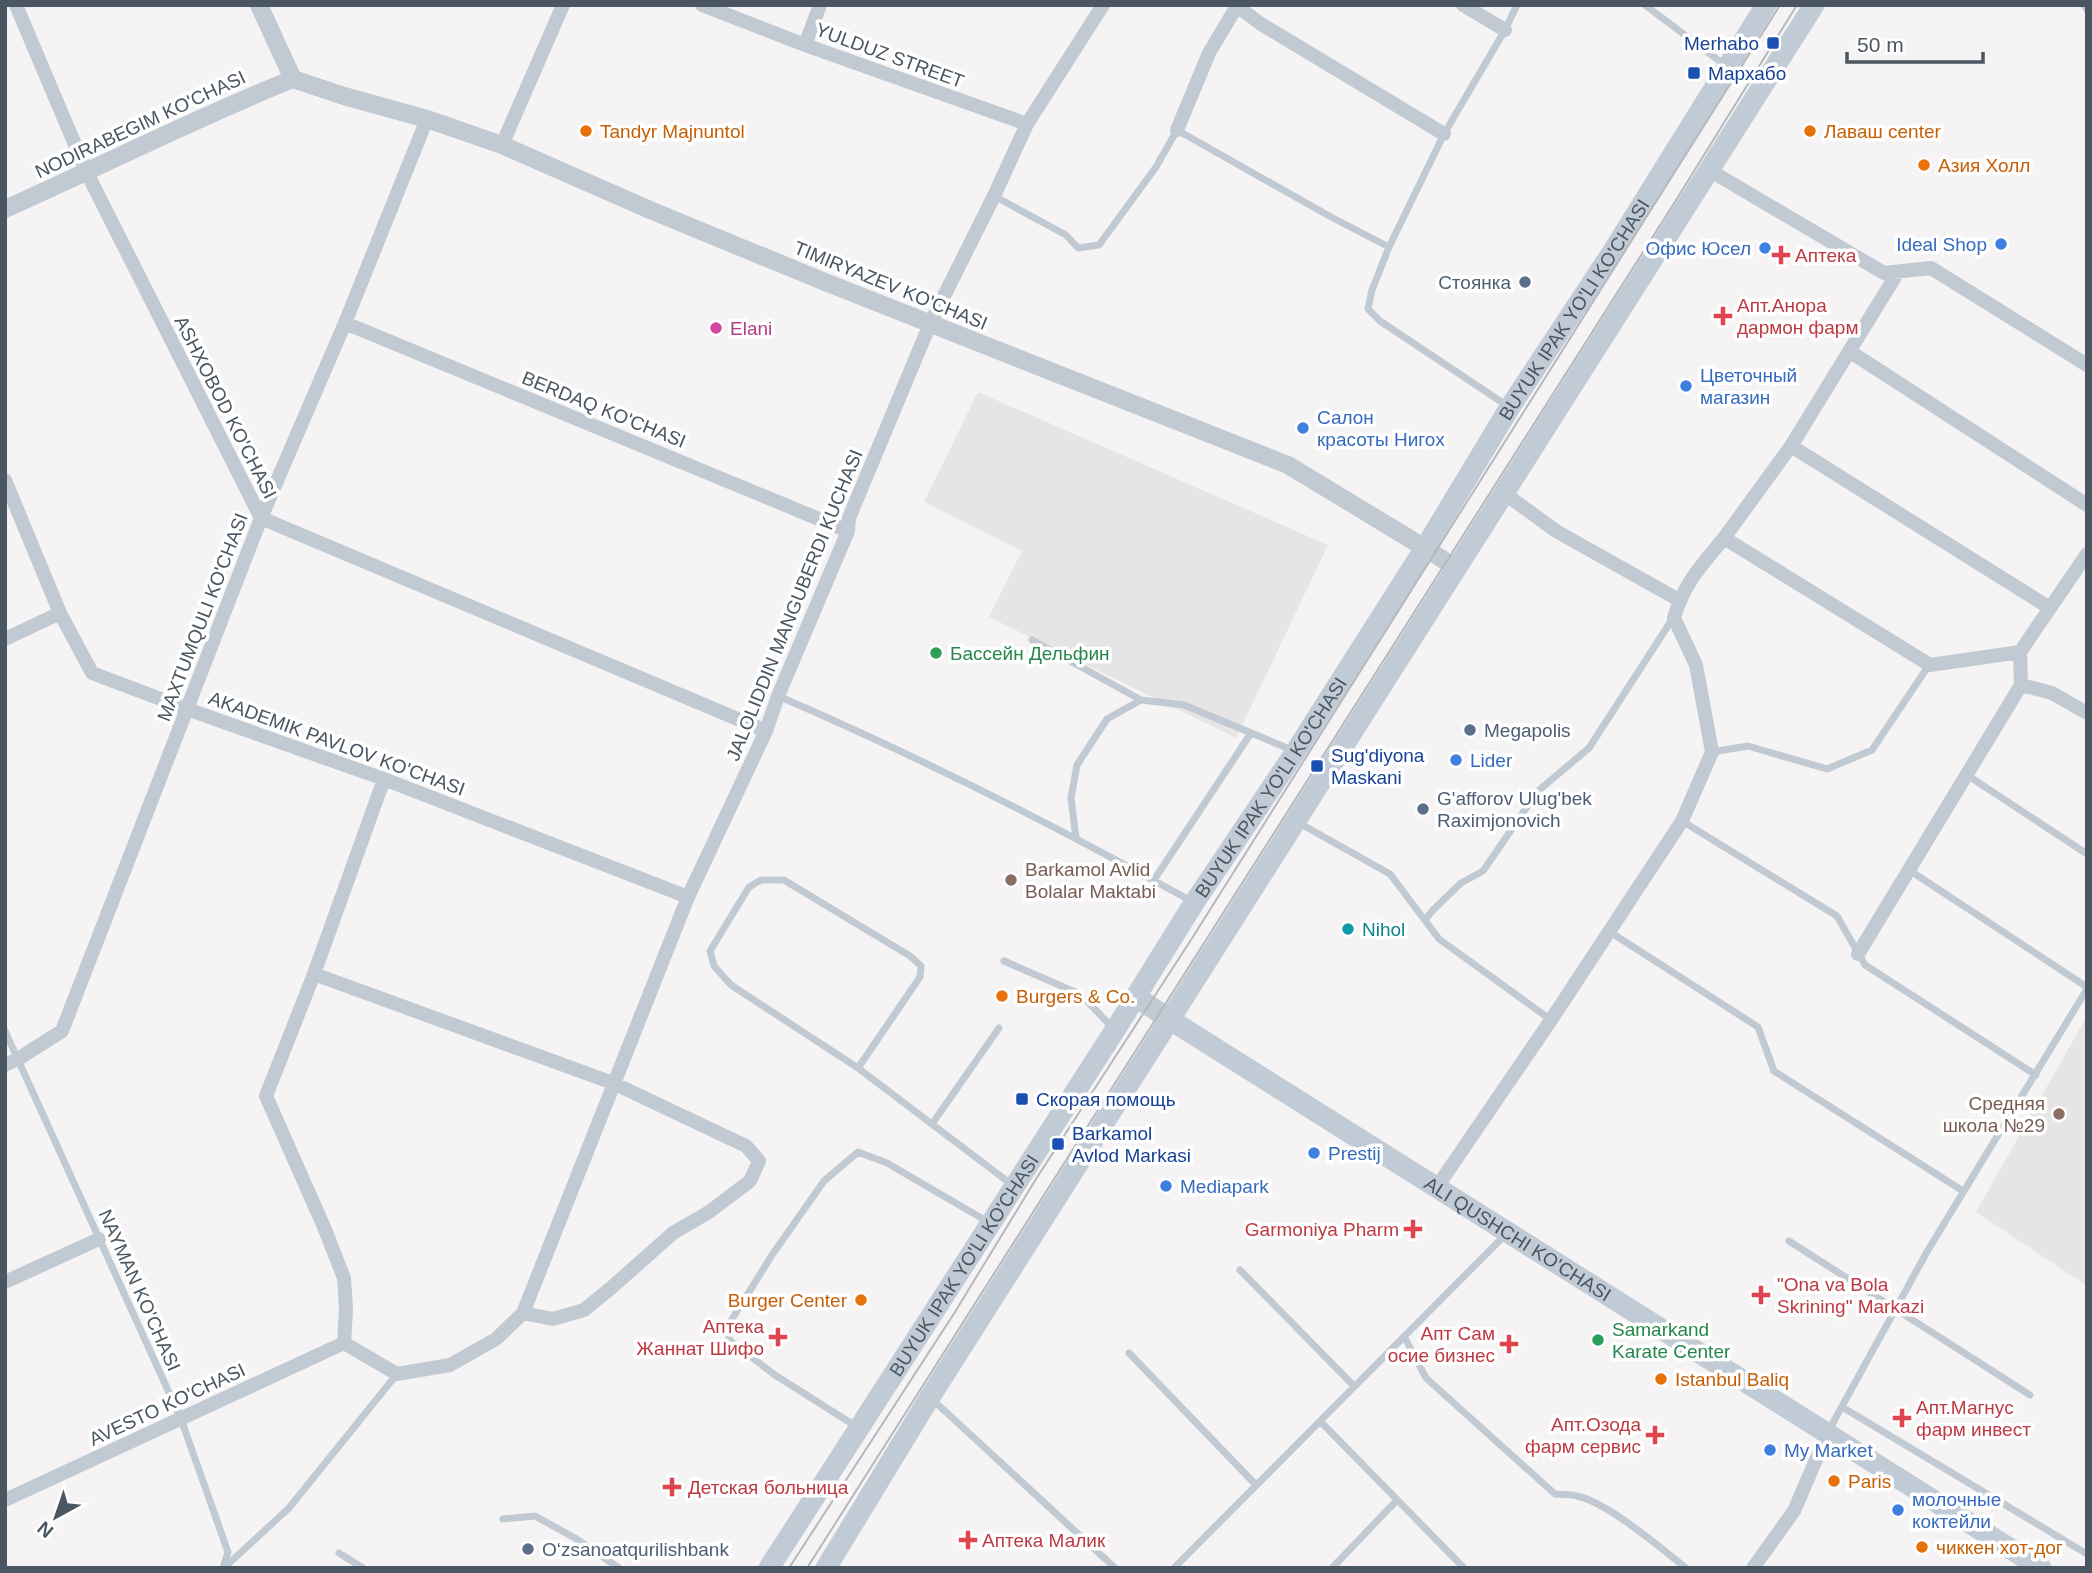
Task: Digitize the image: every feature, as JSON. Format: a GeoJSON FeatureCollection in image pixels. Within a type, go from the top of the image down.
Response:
{"type":"FeatureCollection","features":[{"type":"Feature","properties":{"kind":"main road","name":"BUYUK IPAK YO'LI KO'CHASI"},"geometry":{"type":"LineString","coordinates":[[769,1568],[1194,903],[1296,751],[1425,548],[1510,407],[1571,316],[1766,5]]}},
{"type":"Feature","properties":{"kind":"main road","name":"BUYUK IPAK YO'LI KO'CHASI"},"geometry":{"type":"LineString","coordinates":[[826,1568],[930,1397],[1814,5]]}},
{"type":"Feature","properties":{"kind":"main road","name":"ALI QUSHCHI KO'CHASI"},"geometry":{"type":"LineString","coordinates":[[1136,997],[2041,1568]]}},
{"type":"Feature","properties":{"kind":"street","name":"ASHXOBOD KO'CHASI"},"geometry":{"type":"LineString","coordinates":[[16,5],[87,173],[261,519],[766,731]]}},
{"type":"Feature","properties":{"kind":"street"},"geometry":{"type":"LineString","coordinates":[[258,5],[293,79]]}},
{"type":"Feature","properties":{"kind":"street"},"geometry":{"type":"LineString","coordinates":[[502,145],[563,5]]}},
{"type":"Feature","properties":{"kind":"street","name":"YULDUZ STREET"},"geometry":{"type":"LineString","coordinates":[[702,5],[805,45],[1027,124]]}},
{"type":"Feature","properties":{"kind":"street"},"geometry":{"type":"LineString","coordinates":[[805,45],[820,5]]}},
{"type":"Feature","properties":{"kind":"street","name":"JALOLIDDIN MANGUBERDI KUCHASI"},"geometry":{"type":"LineString","coordinates":[[523,1313],[688,897],[766,731],[778,696],[848,531],[849,518],[930,324],[995,196],[1027,124],[1103,5]]}},
{"type":"Feature","properties":{"kind":"street"},"geometry":{"type":"LineString","coordinates":[[1463,5],[1505,30]]}},
{"type":"Feature","properties":{"kind":"street"},"geometry":{"type":"LineString","coordinates":[[1177,130],[1209,53],[1238,6],[1261,24],[1444,134]]}},
{"type":"Feature","properties":{"kind":"street","name":"NODIRABEGIM KO'CHASI"},"geometry":{"type":"LineString","coordinates":[[5,209],[228,106],[293,79]]}},
{"type":"Feature","properties":{"kind":"street","name":"TIMIRYAZEV KO'CHASI"},"geometry":{"type":"LineString","coordinates":[[293,79],[427,119],[502,145],[650,210],[930,324],[1288,465],[1456,568]]}},
{"type":"Feature","properties":{"kind":"street","name":"MAXTUMQULI KO'CHASI"},"geometry":{"type":"LineString","coordinates":[[12,1062],[62,1031],[261,519],[345,323],[427,119]]}},
{"type":"Feature","properties":{"kind":"street"},"geometry":{"type":"LineString","coordinates":[[1709,170],[1884,273],[1931,268],[2087,365]]}},
{"type":"Feature","properties":{"kind":"street"},"geometry":{"type":"LineString","coordinates":[[1437,1187],[1682,821],[1712,752],[1696,665],[1674,618],[1679,600],[1687,583],[1724,538],[1791,446],[1898,272]]}},
{"type":"Feature","properties":{"kind":"street","name":"BERDAQ KO'CHASI"},"geometry":{"type":"LineString","coordinates":[[345,323],[848,531]]}},
{"type":"Feature","properties":{"kind":"street"},"geometry":{"type":"LineString","coordinates":[[1849,351],[2087,505]]}},
{"type":"Feature","properties":{"kind":"street"},"geometry":{"type":"LineString","coordinates":[[1791,446],[2050,608]]}},
{"type":"Feature","properties":{"kind":"street","name":"AKADEMIK PAVLOV KO'CHASI"},"geometry":{"type":"LineString","coordinates":[[5,480],[60,613],[92,673],[384,779],[688,897]]}},
{"type":"Feature","properties":{"kind":"street"},"geometry":{"type":"LineString","coordinates":[[1504,494],[1556,531],[1679,600]]}},
{"type":"Feature","properties":{"kind":"street"},"geometry":{"type":"LineString","coordinates":[[1724,538],[1930,665],[2020,652]]}},
{"type":"Feature","properties":{"kind":"street"},"geometry":{"type":"LineString","coordinates":[[1858,954],[2021,685],[2020,652],[2087,554]]}},
{"type":"Feature","properties":{"kind":"street"},"geometry":{"type":"LineString","coordinates":[[5,639],[60,613]]}},
{"type":"Feature","properties":{"kind":"street"},"geometry":{"type":"LineString","coordinates":[[2021,685],[2052,693],[2087,713]]}},
{"type":"Feature","properties":{"kind":"street"},"geometry":{"type":"LineString","coordinates":[[314,974],[613,1083],[746,1146],[759,1161],[750,1181],[709,1212],[673,1233],[584,1310],[553,1319],[523,1313],[496,1339],[450,1365],[397,1374],[344,1343],[344,1278],[267,1096],[384,779]]}},
{"type":"Feature","properties":{"kind":"street"},"geometry":{"type":"LineString","coordinates":[[5,1282],[99,1239]]}},
{"type":"Feature","properties":{"kind":"street","name":"AVESTO KO'CHASI"},"geometry":{"type":"LineString","coordinates":[[5,1500],[344,1343]]}},
{"type":"Feature","properties":{"kind":"street"},"geometry":{"type":"LineString","coordinates":[[1753,1568],[1794,1511],[1827,1434]]}},
{"type":"Feature","properties":{"kind":"lane"},"geometry":{"type":"LineString","coordinates":[[1510,407],[1380,321],[1368,309],[1372,290],[1389,247],[1444,134],[1517,5]]}},
{"type":"Feature","properties":{"kind":"lane"},"geometry":{"type":"LineString","coordinates":[[1645,5],[1728,68]]}},
{"type":"Feature","properties":{"kind":"lane"},"geometry":{"type":"LineString","coordinates":[[2084,5],[2087,10]]}},
{"type":"Feature","properties":{"kind":"lane"},"geometry":{"type":"LineString","coordinates":[[995,196],[1066,235],[1078,248],[1099,245],[1156,167],[1177,130],[1389,247]]}},
{"type":"Feature","properties":{"kind":"lane"},"geometry":{"type":"LineString","coordinates":[[1425,920],[1461,883],[1483,871],[1538,791],[1589,747],[1674,618]]}},
{"type":"Feature","properties":{"kind":"lane"},"geometry":{"type":"LineString","coordinates":[[1032,640],[1141,700],[1184,705],[1296,751]]}},
{"type":"Feature","properties":{"kind":"lane"},"geometry":{"type":"LineString","coordinates":[[1712,752],[1748,746],[1827,769],[1872,750],[1930,665]]}},
{"type":"Feature","properties":{"kind":"lane"},"geometry":{"type":"LineString","coordinates":[[778,696],[841,722],[1076,838],[1194,903]]}},
{"type":"Feature","properties":{"kind":"lane"},"geometry":{"type":"LineString","coordinates":[[1076,838],[1071,799],[1077,765],[1107,719],[1141,700]]}},
{"type":"Feature","properties":{"kind":"lane"},"geometry":{"type":"LineString","coordinates":[[1154,880],[1251,733]]}},
{"type":"Feature","properties":{"kind":"lane"},"geometry":{"type":"LineString","coordinates":[[1967,775],[2087,854]]}},
{"type":"Feature","properties":{"kind":"lane"},"geometry":{"type":"LineString","coordinates":[[1295,821],[1390,874],[1439,939],[1551,1020]]}},
{"type":"Feature","properties":{"kind":"lane"},"geometry":{"type":"LineString","coordinates":[[1682,821],[1837,916],[1865,965],[2036,1075]]}},
{"type":"Feature","properties":{"kind":"lane"},"geometry":{"type":"LineString","coordinates":[[1827,1434],[1963,1191],[2087,988],[1909,870]]}},
{"type":"Feature","properties":{"kind":"lane"},"geometry":{"type":"LineString","coordinates":[[858,1068],[920,977],[921,966],[910,956],[784,880],[761,880],[749,887],[710,951],[713,966],[731,985],[858,1068],[1014,1186]]}},
{"type":"Feature","properties":{"kind":"lane"},"geometry":{"type":"LineString","coordinates":[[1610,932],[1758,1027],[1774,1070],[1963,1191]]}},
{"type":"Feature","properties":{"kind":"lane"},"geometry":{"type":"LineString","coordinates":[[1004,961],[1075,992],[1115,1030]]}},
{"type":"Feature","properties":{"kind":"lane"},"geometry":{"type":"LineString","coordinates":[[932,1124],[999,1028]]}},
{"type":"Feature","properties":{"kind":"lane","name":"NAYMAN KO'CHASI"},"geometry":{"type":"LineString","coordinates":[[5,1031],[12,1062],[99,1239],[181,1419],[228,1552],[224,1568]]}},
{"type":"Feature","properties":{"kind":"lane"},"geometry":{"type":"LineString","coordinates":[[859,1428],[775,1374],[729,1340],[729,1324],[772,1255],[824,1181],[858,1152],[887,1163],[990,1224]]}},
{"type":"Feature","properties":{"kind":"lane"},"geometry":{"type":"LineString","coordinates":[[1174,1568],[1508,1232]]}},
{"type":"Feature","properties":{"kind":"lane"},"geometry":{"type":"LineString","coordinates":[[1789,1241],[2029,1395]]}},
{"type":"Feature","properties":{"kind":"lane"},"geometry":{"type":"LineString","coordinates":[[1240,1270],[1354,1386]]}},
{"type":"Feature","properties":{"kind":"lane"},"geometry":{"type":"LineString","coordinates":[[1404,1336],[1426,1378],[1555,1494],[1577,1495],[1597,1503],[1653,1541],[1686,1568]]}},
{"type":"Feature","properties":{"kind":"lane"},"geometry":{"type":"LineString","coordinates":[[1129,1353],[1256,1485]]}},
{"type":"Feature","properties":{"kind":"lane"},"geometry":{"type":"LineString","coordinates":[[224,1568],[289,1507],[397,1374]]}},
{"type":"Feature","properties":{"kind":"lane"},"geometry":{"type":"LineString","coordinates":[[930,1397],[1115,1568]]}},
{"type":"Feature","properties":{"kind":"lane"},"geometry":{"type":"LineString","coordinates":[[1842,1407],[2087,1554]]}},
{"type":"Feature","properties":{"kind":"lane"},"geometry":{"type":"LineString","coordinates":[[1320,1421],[1464,1568]]}},
{"type":"Feature","properties":{"kind":"lane"},"geometry":{"type":"LineString","coordinates":[[1332,1568],[1397,1500]]}},
{"type":"Feature","properties":{"kind":"lane"},"geometry":{"type":"LineString","coordinates":[[503,1520],[535,1516],[575,1538],[619,1568]]}},
{"type":"Feature","properties":{"kind":"lane"},"geometry":{"type":"LineString","coordinates":[[339,1553],[363,1568]]}},
{"type":"Feature","properties":{"kind":"shaded area"},"geometry":{"type":"Polygon","coordinates":[[[978,392],[1328,545],[1236,738],[989,617],[1022,551],[924,502],[978,392]]]}},
{"type":"Feature","properties":{"kind":"shaded area","name":"Средняя школа №29"},"geometry":{"type":"Polygon","coordinates":[[[2087,1016],[2087,1286],[1976,1212],[2087,1016]]]}},
{"type":"Feature","properties":{"kind":"tram line"},"geometry":{"type":"LineString","coordinates":[[789,1568],[1189,943],[1780,5]]}},
{"type":"Feature","properties":{"kind":"tram line"},"geometry":{"type":"LineString","coordinates":[[807,1568],[1673,205],[1797,5]]}},
{"type":"Feature","properties":{"kind":"place","name":"Merhabo"},"geometry":{"type":"Point","coordinates":[1773,43]}},
{"type":"Feature","properties":{"kind":"place","name":"Мархабо"},"geometry":{"type":"Point","coordinates":[1694,73]}},
{"type":"Feature","properties":{"kind":"place","name":"Tandyr Majnuntol"},"geometry":{"type":"Point","coordinates":[586,131]}},
{"type":"Feature","properties":{"kind":"place","name":"Лаваш center"},"geometry":{"type":"Point","coordinates":[1810,131]}},
{"type":"Feature","properties":{"kind":"place","name":"Азия Холл"},"geometry":{"type":"Point","coordinates":[1924,165]}},
{"type":"Feature","properties":{"kind":"place","name":"Ideal Shop"},"geometry":{"type":"Point","coordinates":[2001,244]}},
{"type":"Feature","properties":{"kind":"place","name":"Офис Юсел"},"geometry":{"type":"Point","coordinates":[1765,248]}},
{"type":"Feature","properties":{"kind":"place","name":"Аптека"},"geometry":{"type":"Point","coordinates":[1781,255]}},
{"type":"Feature","properties":{"kind":"place","name":"Стоянка"},"geometry":{"type":"Point","coordinates":[1525,282]}},
{"type":"Feature","properties":{"kind":"place","name":"Апт.Анора дармон фарм"},"geometry":{"type":"Point","coordinates":[1723,316]}},
{"type":"Feature","properties":{"kind":"place","name":"Elani"},"geometry":{"type":"Point","coordinates":[716,328]}},
{"type":"Feature","properties":{"kind":"place","name":"Цветочный магазин"},"geometry":{"type":"Point","coordinates":[1686,386]}},
{"type":"Feature","properties":{"kind":"place","name":"Салон красоты Нигох"},"geometry":{"type":"Point","coordinates":[1303,428]}},
{"type":"Feature","properties":{"kind":"place","name":"Бассейн Дельфин"},"geometry":{"type":"Point","coordinates":[936,653]}},
{"type":"Feature","properties":{"kind":"place","name":"Megapolis"},"geometry":{"type":"Point","coordinates":[1470,730]}},
{"type":"Feature","properties":{"kind":"place","name":"Lider"},"geometry":{"type":"Point","coordinates":[1456,760]}},
{"type":"Feature","properties":{"kind":"place","name":"Sug'diyona Maskani"},"geometry":{"type":"Point","coordinates":[1317,766]}},
{"type":"Feature","properties":{"kind":"place","name":"G'afforov Ulug'bek Raximjonovich"},"geometry":{"type":"Point","coordinates":[1423,809]}},
{"type":"Feature","properties":{"kind":"place","name":"Barkamol Avlid Bolalar Maktabi"},"geometry":{"type":"Point","coordinates":[1011,880]}},
{"type":"Feature","properties":{"kind":"place","name":"Nihol"},"geometry":{"type":"Point","coordinates":[1348,929]}},
{"type":"Feature","properties":{"kind":"place","name":"Burgers & Co."},"geometry":{"type":"Point","coordinates":[1002,996]}},
{"type":"Feature","properties":{"kind":"place","name":"Скорая помощь"},"geometry":{"type":"Point","coordinates":[1022,1099]}},
{"type":"Feature","properties":{"kind":"place","name":"Средняя школа №29"},"geometry":{"type":"Point","coordinates":[2059,1114]}},
{"type":"Feature","properties":{"kind":"place","name":"Barkamol Avlod Markasi"},"geometry":{"type":"Point","coordinates":[1058,1144]}},
{"type":"Feature","properties":{"kind":"place","name":"Prestij"},"geometry":{"type":"Point","coordinates":[1314,1153]}},
{"type":"Feature","properties":{"kind":"place","name":"Mediapark"},"geometry":{"type":"Point","coordinates":[1166,1186]}},
{"type":"Feature","properties":{"kind":"place","name":"Garmoniya Pharm"},"geometry":{"type":"Point","coordinates":[1413,1229]}},
{"type":"Feature","properties":{"kind":"place","name":"\"Ona va Bola Skrining\" Markazi"},"geometry":{"type":"Point","coordinates":[1761,1295]}},
{"type":"Feature","properties":{"kind":"place","name":"Burger Center"},"geometry":{"type":"Point","coordinates":[861,1300]}},
{"type":"Feature","properties":{"kind":"place","name":"Аптека Жаннат Шифо"},"geometry":{"type":"Point","coordinates":[778,1337]}},
{"type":"Feature","properties":{"kind":"place","name":"Samarkand Karate Center"},"geometry":{"type":"Point","coordinates":[1598,1340]}},
{"type":"Feature","properties":{"kind":"place","name":"Апт Сам осие бизнес"},"geometry":{"type":"Point","coordinates":[1509,1344]}},
{"type":"Feature","properties":{"kind":"place","name":"Istanbul Baliq"},"geometry":{"type":"Point","coordinates":[1661,1379]}},
{"type":"Feature","properties":{"kind":"place","name":"Апт.Магнус фарм инвест"},"geometry":{"type":"Point","coordinates":[1902,1418]}},
{"type":"Feature","properties":{"kind":"place","name":"Апт.Озода фарм сервис"},"geometry":{"type":"Point","coordinates":[1655,1435]}},
{"type":"Feature","properties":{"kind":"place","name":"My Market"},"geometry":{"type":"Point","coordinates":[1770,1450]}},
{"type":"Feature","properties":{"kind":"place","name":"Paris"},"geometry":{"type":"Point","coordinates":[1834,1481]}},
{"type":"Feature","properties":{"kind":"place","name":"Детская больница"},"geometry":{"type":"Point","coordinates":[672,1487]}},
{"type":"Feature","properties":{"kind":"place","name":"молочные коктейли"},"geometry":{"type":"Point","coordinates":[1898,1510]}},
{"type":"Feature","properties":{"kind":"place","name":"Аптека Малик"},"geometry":{"type":"Point","coordinates":[968,1540]}},
{"type":"Feature","properties":{"kind":"place","name":"чиккен хот-дог"},"geometry":{"type":"Point","coordinates":[1922,1547]}},
{"type":"Feature","properties":{"kind":"place","name":"Oʻzsanoatqurilishbank"},"geometry":{"type":"Point","coordinates":[528,1549]}}]}
